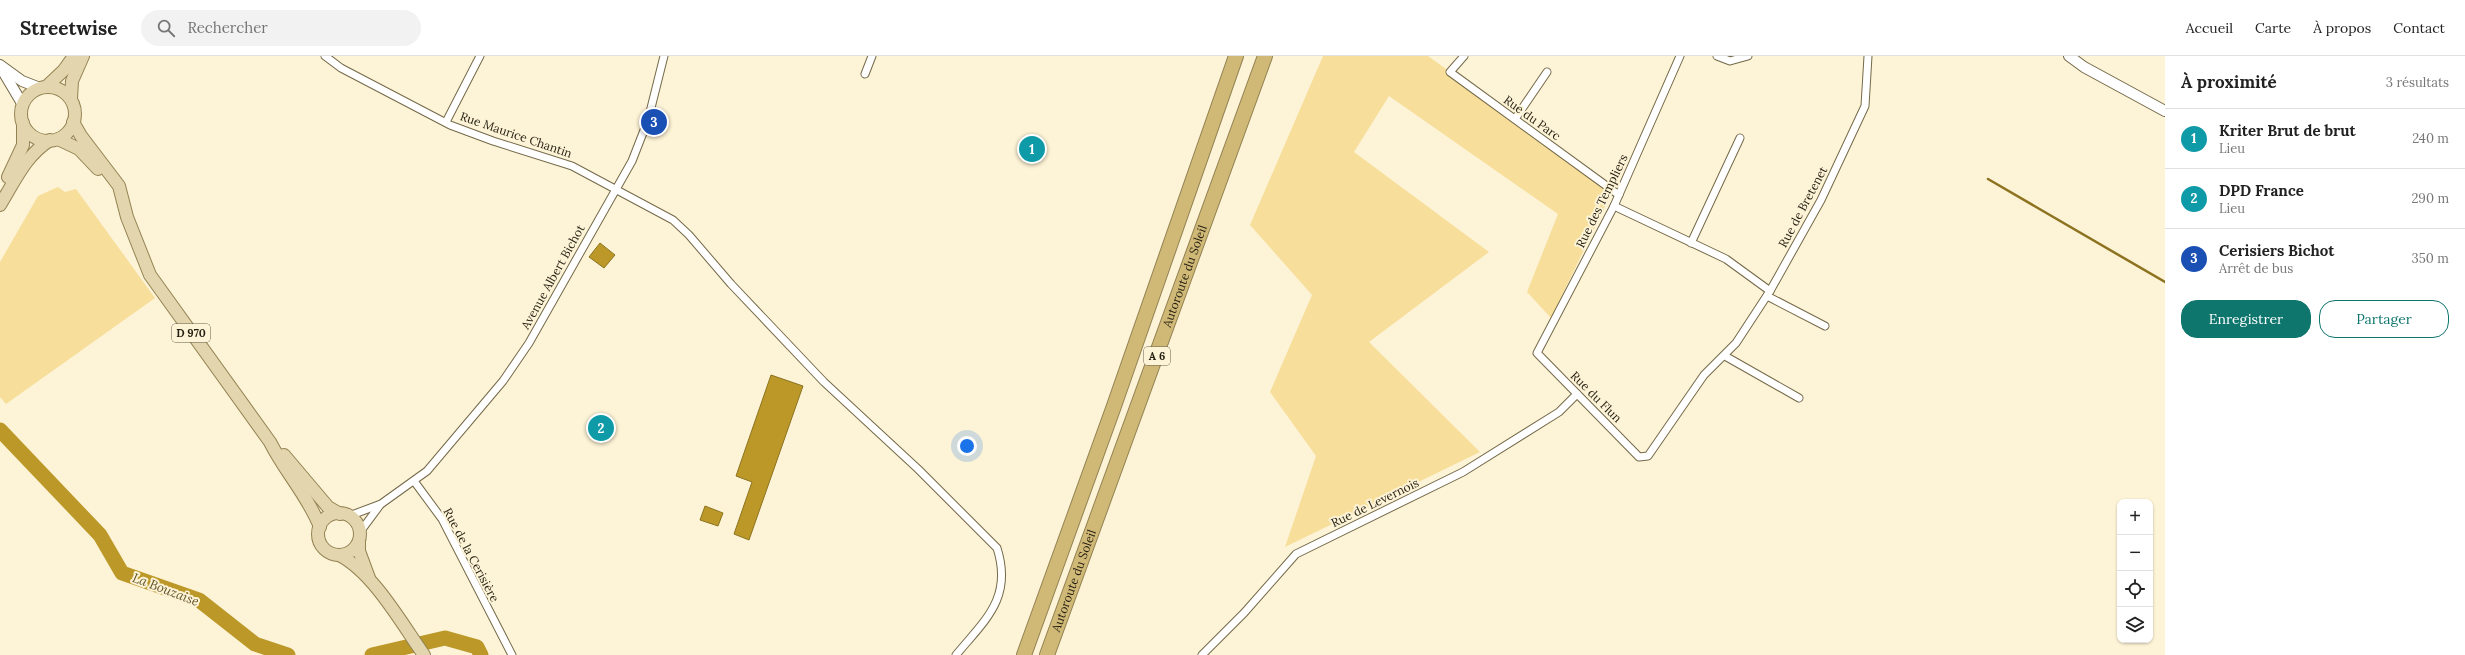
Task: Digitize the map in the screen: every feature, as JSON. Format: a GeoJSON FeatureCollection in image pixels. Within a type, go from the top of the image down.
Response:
{"type":"FeatureCollection","features":[{"type":"Feature","properties":{"kind":"highway","name":"Autoroute du Soleil"},"geometry":{"type":"LineString","coordinates":[[1024,655],[1114,406],[1236,56]]}},
{"type":"Feature","properties":{"kind":"highway","name":"Autoroute du Soleil"},"geometry":{"type":"LineString","coordinates":[[1047,655],[1265,56]]}},
{"type":"Feature","properties":{"kind":"main road"},"geometry":{"type":"LineString","coordinates":[[0,190],[23,145],[23,105],[28,96],[43,88],[64,70],[74,56]]}},
{"type":"Feature","properties":{"kind":"main road"},"geometry":{"type":"LineString","coordinates":[[0,206],[27,161],[37,149],[67,132],[73,122],[74,110],[70,99],[72,81],[83,56]]}},
{"type":"Feature","properties":{"kind":"main road"},"geometry":{"type":"LineString","coordinates":[[43,88],[60,90],[70,99]]}},
{"type":"Feature","properties":{"kind":"main road"},"geometry":{"type":"LineString","coordinates":[[23,122],[30,134],[43,140],[54,139]]}},
{"type":"Feature","properties":{"kind":"main road","name":"D 970"},"geometry":{"type":"LineString","coordinates":[[73,122],[81,136],[119,186],[127,217],[150,275],[270,442],[278,458],[303,493],[320,527]]}},
{"type":"Feature","properties":{"kind":"main road","name":"D 970"},"geometry":{"type":"LineString","coordinates":[[54,139],[72,144],[90,160],[106,181],[127,217]]}},
{"type":"Feature","properties":{"kind":"main road","name":"D 970"},"geometry":{"type":"LineString","coordinates":[[270,442],[282,452],[328,507],[345,515]]}},
{"type":"Feature","properties":{"kind":"main road"},"geometry":{"type":"LineString","coordinates":[[372,584],[359,551],[359,537],[356,523],[345,515],[326,518],[320,527],[319,540],[322,546],[326,551],[339,555],[354,566],[372,584],[424,655]]}},
{"type":"Feature","properties":{"kind":"main road"},"geometry":{"type":"LineString","coordinates":[[339,555],[351,552],[359,537]]}},
{"type":"Feature","properties":{"kind":"street","name":"Rue Maurice Chantin"},"geometry":{"type":"LineString","coordinates":[[325,56],[341,68],[446,122],[493,141],[572,166],[616,188],[673,220],[689,235],[731,284],[824,382],[918,469],[997,548],[1002,563],[1002,588],[995,608],[956,655]]}},
{"type":"Feature","properties":{"kind":"street"},"geometry":{"type":"LineString","coordinates":[[446,122],[480,56]]}},
{"type":"Feature","properties":{"kind":"street","name":"Avenue Albert Bichot"},"geometry":{"type":"LineString","coordinates":[[414,481],[427,472],[498,387],[525,349],[632,161],[648,120],[664,56]]}},
{"type":"Feature","properties":{"kind":"street"},"geometry":{"type":"LineString","coordinates":[[865,74],[872,56]]}},
{"type":"Feature","properties":{"kind":"street","name":"Rue du Parc"},"geometry":{"type":"LineString","coordinates":[[1464,56],[1450,72],[1619,195]]}},
{"type":"Feature","properties":{"kind":"street","name":"Rue des Templiers"},"geometry":{"type":"LineString","coordinates":[[1537,353],[1614,206],[1680,56]]}},
{"type":"Feature","properties":{"kind":"street"},"geometry":{"type":"LineString","coordinates":[[1717,56],[1730,61],[1748,56]]}},
{"type":"Feature","properties":{"kind":"street","name":"Rue de Bretenet"},"geometry":{"type":"LineString","coordinates":[[1639,457],[1648,456],[1704,375],[1725,356],[1736,343],[1768,294],[1821,200],[1865,106],[1868,56]]}},
{"type":"Feature","properties":{"kind":"street"},"geometry":{"type":"LineString","coordinates":[[2069,56],[2084,67],[2165,111]]}},
{"type":"Feature","properties":{"kind":"street"},"geometry":{"type":"LineString","coordinates":[[0,66],[22,81],[43,88]]}},
{"type":"Feature","properties":{"kind":"street"},"geometry":{"type":"LineString","coordinates":[[0,66],[23,105]]}},
{"type":"Feature","properties":{"kind":"street"},"geometry":{"type":"LineString","coordinates":[[1515,119],[1547,72]]}},
{"type":"Feature","properties":{"kind":"street"},"geometry":{"type":"LineString","coordinates":[[1691,243],[1740,138]]}},
{"type":"Feature","properties":{"kind":"street"},"geometry":{"type":"LineString","coordinates":[[1614,206],[1726,259],[1768,294],[1825,326]]}},
{"type":"Feature","properties":{"kind":"street","name":"Rue du Flun"},"geometry":{"type":"LineString","coordinates":[[1537,353],[1639,457]]}},
{"type":"Feature","properties":{"kind":"street"},"geometry":{"type":"LineString","coordinates":[[1725,356],[1799,398]]}},
{"type":"Feature","properties":{"kind":"street","name":"Rue de Levernois"},"geometry":{"type":"LineString","coordinates":[[1202,655],[1244,613],[1296,554],[1463,472],[1560,412],[1578,394]]}},
{"type":"Feature","properties":{"kind":"street"},"geometry":{"type":"LineString","coordinates":[[345,515],[381,504],[414,481]]}},
{"type":"Feature","properties":{"kind":"street","name":"Rue de la Cerisière"},"geometry":{"type":"LineString","coordinates":[[414,481],[442,519],[512,655]]}},
{"type":"Feature","properties":{"kind":"street"},"geometry":{"type":"LineString","coordinates":[[359,537],[381,504]]}},
{"type":"Feature","properties":{"kind":"shaded area"},"geometry":{"type":"Polygon","coordinates":[[[1323,56],[1428,56],[1613,190],[1551,318],[1527,292],[1558,214],[1389,96],[1354,152],[1489,252],[1369,342],[1480,452],[1285,547],[1316,456],[1270,392],[1312,295],[1250,225],[1323,56]]]}},
{"type":"Feature","properties":{"kind":"shaded area"},"geometry":{"type":"Polygon","coordinates":[[[58,187],[65,192],[76,189],[155,298],[6,404],[0,397],[0,262],[38,196],[58,187]]]}},
{"type":"Feature","properties":{"kind":"shaded area"},"geometry":{"type":"Polygon","coordinates":[[[600,243],[615,255],[604,268],[589,257],[600,243]]]}},
{"type":"Feature","properties":{"kind":"shaded area"},"geometry":{"type":"Polygon","coordinates":[[[771,375],[803,386],[749,540],[734,534],[752,482],[736,476],[771,375]]]}},
{"type":"Feature","properties":{"kind":"shaded area"},"geometry":{"type":"Polygon","coordinates":[[[705,506],[723,513],[718,526],[700,520],[705,506]]]}},
{"type":"Feature","properties":{"kind":"waterway"},"geometry":{"type":"LineString","coordinates":[[1988,179],[2165,282]]}},
{"type":"Feature","properties":{"kind":"waterway","name":"La Bouzaise"},"geometry":{"type":"LineString","coordinates":[[0,430],[100,535],[122,573],[199,600],[255,644],[288,655]]}},
{"type":"Feature","properties":{"kind":"waterway","name":"La Bouzaise"},"geometry":{"type":"LineString","coordinates":[[372,655],[445,638],[477,647],[481,655]]}},
{"type":"Feature","properties":{"kind":"place","name":"Cerisiers Bichot"},"geometry":{"type":"Point","coordinates":[654,122]}},
{"type":"Feature","properties":{"kind":"place","name":"Kriter Brut de brut"},"geometry":{"type":"Point","coordinates":[1032,149]}},
{"type":"Feature","properties":{"kind":"place","name":"DPD France"},"geometry":{"type":"Point","coordinates":[601,428]}}]}
